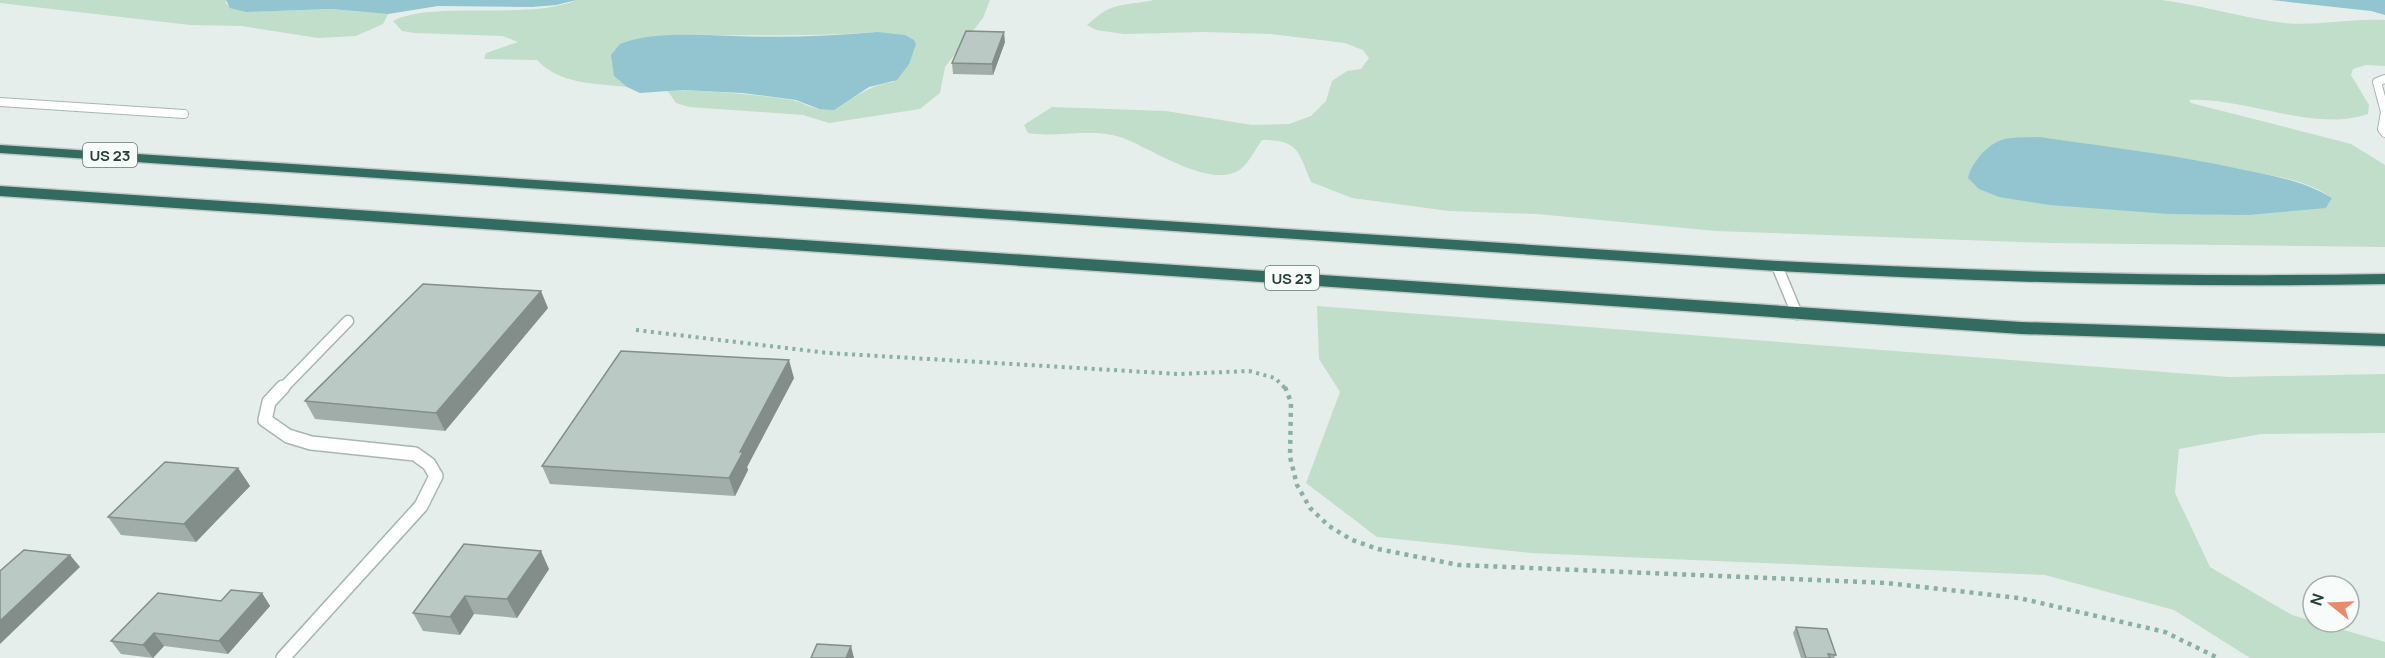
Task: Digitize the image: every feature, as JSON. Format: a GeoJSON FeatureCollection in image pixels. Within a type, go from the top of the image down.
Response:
{"type":"FeatureCollection","features":[{"type":"Feature","properties":{"kind":"highway"},"geometry":{"type":"LineString","coordinates":[[0,139],[221,162]]}},
{"type":"Feature","properties":{"kind":"highway","name":"US 23"},"geometry":{"type":"LineString","coordinates":[[0,149],[1777,266],[2007,278],[2230,282],[2385,279]]}},
{"type":"Feature","properties":{"kind":"highway","name":"US 23"},"geometry":{"type":"LineString","coordinates":[[0,191],[1797,314],[2032,328],[2385,340]]}},
{"type":"Feature","properties":{"kind":"highway"},"geometry":{"type":"LineString","coordinates":[[0,199],[199,206]]}},
{"type":"Feature","properties":{"kind":"lane"},"geometry":{"type":"LineString","coordinates":[[2385,79],[2376,82],[2385,112],[2382,129],[2385,133]]}},
{"type":"Feature","properties":{"kind":"lane"},"geometry":{"type":"LineString","coordinates":[[0,102],[184,114]]}},
{"type":"Feature","properties":{"kind":"lane"},"geometry":{"type":"LineString","coordinates":[[1777,266],[1797,314]]}},
{"type":"Feature","properties":{"kind":"lane"},"geometry":{"type":"LineString","coordinates":[[283,658],[421,506],[436,476],[429,464],[415,454],[311,442],[288,436],[265,420],[269,402],[348,321]]}},
{"type":"Feature","properties":{"kind":"path"},"geometry":{"type":"LineString","coordinates":[[636,330],[828,353],[1179,374],[1215,370],[1272,375],[1284,386],[1291,399],[1290,457],[1294,478],[1307,504],[1328,526],[1360,544],[1403,558],[1459,565],[1875,582],[2008,596],[2165,632],[2218,658]]}},
{"type":"Feature","properties":{"kind":"green space"},"geometry":{"type":"Polygon","coordinates":[[[0,0],[226,0],[226,4],[246,12],[331,9],[388,14],[383,24],[356,36],[318,38],[242,26],[190,25],[0,3],[0,0]]]}},
{"type":"Feature","properties":{"kind":"green space"},"geometry":{"type":"Polygon","coordinates":[[[577,0],[990,0],[983,18],[945,67],[940,93],[920,109],[829,123],[803,115],[689,107],[676,103],[667,90],[745,94],[795,101],[817,109],[831,107],[874,87],[893,82],[877,32],[649,38],[614,76],[627,87],[567,78],[546,68],[537,60],[484,59],[486,53],[518,42],[503,36],[415,33],[402,31],[393,21],[410,15],[432,12],[533,9],[577,0]]]}},
{"type":"Feature","properties":{"kind":"green space"},"geometry":{"type":"Polygon","coordinates":[[[1154,0],[2161,0],[2284,23],[2385,20],[2385,66],[2366,65],[2353,69],[2351,75],[2369,105],[2368,114],[2347,119],[2325,119],[2233,104],[2189,100],[2191,103],[2351,144],[2385,165],[2385,247],[2050,243],[1716,231],[1537,214],[1449,211],[1352,198],[1311,182],[1296,149],[1283,142],[1262,140],[1244,166],[1232,173],[1217,175],[1182,166],[1133,142],[1109,134],[1028,133],[1024,125],[1052,107],[1166,111],[1252,125],[1289,124],[1311,116],[1326,101],[1332,81],[1347,71],[1361,69],[1369,58],[1363,50],[1345,43],[1271,34],[1204,32],[1124,34],[1096,30],[1087,25],[1112,8],[1154,0]],[[2040,137],[2326,208],[2332,198],[2313,187],[2271,175],[2145,152],[2040,137]]]}},
{"type":"Feature","properties":{"kind":"green space"},"geometry":{"type":"Polygon","coordinates":[[[1317,306],[2229,377],[2385,374],[2385,433],[2261,434],[2179,449],[2175,493],[2210,567],[2292,615],[2301,618],[2301,634],[2357,634],[2385,642],[2385,658],[2250,658],[2174,610],[2045,575],[1531,553],[1377,537],[1306,483],[1340,392],[1319,359],[1317,306]]]}},
{"type":"Feature","properties":{"kind":"water"},"geometry":{"type":"Polygon","coordinates":[[[226,0],[577,0],[532,7],[438,6],[388,14],[331,9],[246,12],[230,8],[226,0]]]}},
{"type":"Feature","properties":{"kind":"water"},"geometry":{"type":"Polygon","coordinates":[[[2271,0],[2385,0],[2385,15],[2371,11],[2271,0]]]}},
{"type":"Feature","properties":{"kind":"water"},"geometry":{"type":"Polygon","coordinates":[[[877,32],[905,35],[914,40],[916,44],[909,64],[897,80],[869,87],[834,110],[819,109],[796,100],[742,93],[683,90],[640,93],[627,87],[614,76],[611,55],[620,44],[661,35],[788,37],[877,32]]]}},
{"type":"Feature","properties":{"kind":"water"},"geometry":{"type":"Polygon","coordinates":[[[2040,137],[2257,172],[2301,184],[2332,198],[2326,208],[2248,215],[2169,214],[2050,205],[1999,197],[1979,189],[1968,178],[1979,157],[1993,144],[2006,139],[2040,137]]]}},
{"type":"Feature","properties":{"kind":"building"},"geometry":{"type":"Polygon","coordinates":[[[966,31],[1004,32],[992,64],[952,63],[966,31]]]}},
{"type":"Feature","properties":{"kind":"building"},"geometry":{"type":"Polygon","coordinates":[[[423,284],[541,291],[436,413],[305,401],[423,284]]]}},
{"type":"Feature","properties":{"kind":"building"},"geometry":{"type":"Polygon","coordinates":[[[621,351],[789,360],[740,452],[743,452],[729,478],[542,466],[621,351]]]}},
{"type":"Feature","properties":{"kind":"building"},"geometry":{"type":"Polygon","coordinates":[[[165,462],[238,468],[184,524],[108,517],[165,462]]]}},
{"type":"Feature","properties":{"kind":"building"},"geometry":{"type":"Polygon","coordinates":[[[464,544],[541,551],[507,599],[465,596],[450,617],[413,613],[464,544]]]}},
{"type":"Feature","properties":{"kind":"building"},"geometry":{"type":"Polygon","coordinates":[[[24,550],[70,555],[0,621],[0,571],[24,550]]]}},
{"type":"Feature","properties":{"kind":"building"},"geometry":{"type":"Polygon","coordinates":[[[231,590],[262,593],[219,641],[154,633],[143,645],[111,641],[158,593],[221,601],[231,590]]]}},
{"type":"Feature","properties":{"kind":"building"},"geometry":{"type":"Polygon","coordinates":[[[1796,627],[1827,629],[1836,655],[1828,654],[1830,658],[1806,658],[1796,627]]]}},
{"type":"Feature","properties":{"kind":"building"},"geometry":{"type":"Polygon","coordinates":[[[817,644],[851,646],[846,658],[811,658],[817,644]]]}}]}
